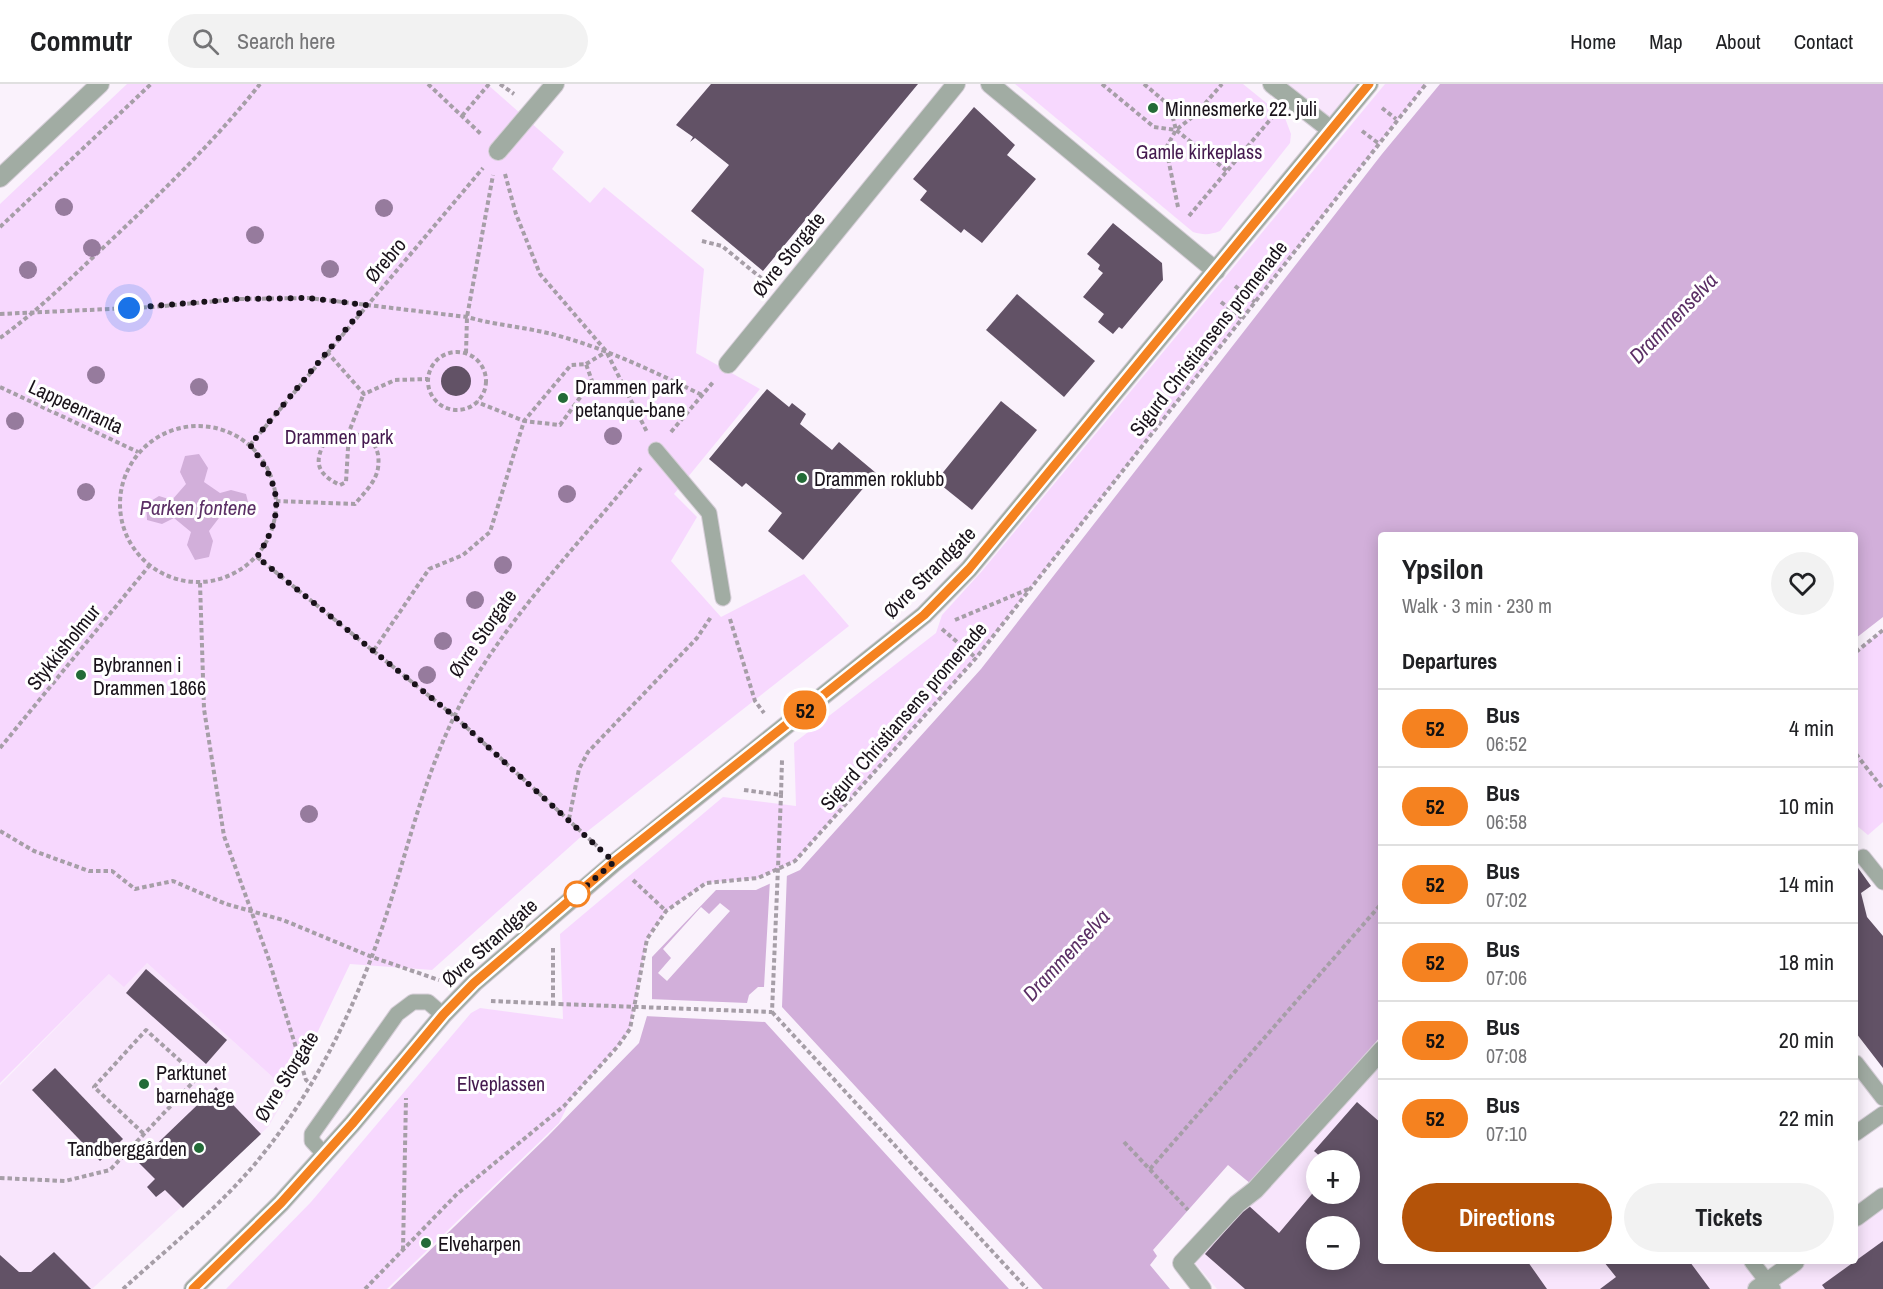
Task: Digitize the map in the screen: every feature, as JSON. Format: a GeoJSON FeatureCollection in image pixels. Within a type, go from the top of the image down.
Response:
{"type":"FeatureCollection","features":[{"type":"Feature","properties":{"kind":"street"},"geometry":{"type":"LineString","coordinates":[[0,178],[100,84]]}},
{"type":"Feature","properties":{"kind":"street"},"geometry":{"type":"LineString","coordinates":[[498,151],[555,84]]}},
{"type":"Feature","properties":{"kind":"street","name":"Øvre Storgate"},"geometry":{"type":"LineString","coordinates":[[728,364],[956,84]]}},
{"type":"Feature","properties":{"kind":"street"},"geometry":{"type":"LineString","coordinates":[[990,84],[1177,230],[1216,271]]}},
{"type":"Feature","properties":{"kind":"street"},"geometry":{"type":"LineString","coordinates":[[1272,84],[1331,130]]}},
{"type":"Feature","properties":{"kind":"street","name":"Øvre Strandgate"},"geometry":{"type":"LineString","coordinates":[[443,1015],[614,862],[924,615],[969,569],[1369,84]]}},
{"type":"Feature","properties":{"kind":"street"},"geometry":{"type":"LineString","coordinates":[[193,1289],[281,1203],[325,1155],[443,1015]]}},
{"type":"Feature","properties":{"kind":"street"},"geometry":{"type":"LineString","coordinates":[[1203,1289],[1182,1263],[1237,1204],[1255,1190],[1378,1054]]}},
{"type":"Feature","properties":{"kind":"street"},"geometry":{"type":"LineString","coordinates":[[1858,1216],[1883,1197]]}},
{"type":"Feature","properties":{"kind":"street"},"geometry":{"type":"LineString","coordinates":[[1766,1286],[1793,1264]]}},
{"type":"Feature","properties":{"kind":"lane"},"geometry":{"type":"LineString","coordinates":[[656,450],[709,513],[723,598]]}},
{"type":"Feature","properties":{"kind":"lane"},"geometry":{"type":"LineString","coordinates":[[1863,857],[1883,882]]}},
{"type":"Feature","properties":{"kind":"lane"},"geometry":{"type":"LineString","coordinates":[[325,1155],[312,1141],[312,1134],[397,1014],[413,1002],[428,1002],[443,1015]]}},
{"type":"Feature","properties":{"kind":"lane"},"geometry":{"type":"LineString","coordinates":[[1858,1066],[1883,1098]]}},
{"type":"Feature","properties":{"kind":"lane"},"geometry":{"type":"LineString","coordinates":[[1858,1132],[1883,1113]]}},
{"type":"Feature","properties":{"kind":"lane"},"geometry":{"type":"LineString","coordinates":[[1753,1264],[1766,1286]]}},
{"type":"Feature","properties":{"kind":"path"},"geometry":{"type":"LineString","coordinates":[[0,227],[151,84]]}},
{"type":"Feature","properties":{"kind":"path"},"geometry":{"type":"LineString","coordinates":[[0,338],[33,314],[185,169],[260,84]]}},
{"type":"Feature","properties":{"kind":"path"},"geometry":{"type":"LineString","coordinates":[[428,84],[498,151],[516,214],[540,274],[606,351],[656,450]]}},
{"type":"Feature","properties":{"kind":"path"},"geometry":{"type":"LineString","coordinates":[[462,117],[489,84]]}},
{"type":"Feature","properties":{"kind":"path"},"geometry":{"type":"LineString","coordinates":[[500,84],[515,95]]}},
{"type":"Feature","properties":{"kind":"path"},"geometry":{"type":"LineString","coordinates":[[1102,84],[1154,127],[1176,129],[1227,171]]}},
{"type":"Feature","properties":{"kind":"path"},"geometry":{"type":"LineString","coordinates":[[1144,84],[1170,106],[1176,129]]}},
{"type":"Feature","properties":{"kind":"path"},"geometry":{"type":"LineString","coordinates":[[1177,230],[1166,148],[1176,129],[1196,114],[1222,84]]}},
{"type":"Feature","properties":{"kind":"path","name":"Sigurd Christiansens promenade"},"geometry":{"type":"LineString","coordinates":[[365,1289],[457,1194],[564,1106],[618,1046],[630,1029],[647,939],[666,911],[706,883],[758,878],[795,861],[976,658],[1426,84]]}},
{"type":"Feature","properties":{"kind":"path"},"geometry":{"type":"LineString","coordinates":[[1177,230],[1289,98]]}},
{"type":"Feature","properties":{"kind":"path"},"geometry":{"type":"LineString","coordinates":[[466,353],[466,317],[498,151]]}},
{"type":"Feature","properties":{"kind":"path","name":"Ørebro"},"geometry":{"type":"LineString","coordinates":[[250,445],[498,151]]}},
{"type":"Feature","properties":{"kind":"path"},"geometry":{"type":"LineString","coordinates":[[702,242],[722,246],[782,296]]}},
{"type":"Feature","properties":{"kind":"path"},"geometry":{"type":"LineString","coordinates":[[0,314],[33,314],[238,299],[309,298],[466,317],[552,334],[606,351],[702,395]]}},
{"type":"Feature","properties":{"kind":"path"},"geometry":{"type":"LineString","coordinates":[[457,351],[466,353],[474,357],[485,372],[485,390],[477,402],[463,410],[444,407],[430,392],[429,372],[439,357],[457,351]]}},
{"type":"Feature","properties":{"kind":"path"},"geometry":{"type":"LineString","coordinates":[[374,650],[429,568],[463,555],[490,532],[524,421],[572,365],[586,364],[606,351]]}},
{"type":"Feature","properties":{"kind":"path"},"geometry":{"type":"LineString","coordinates":[[327,352],[350,374],[364,393]]}},
{"type":"Feature","properties":{"kind":"path"},"geometry":{"type":"LineString","coordinates":[[477,402],[524,421],[560,425],[592,381],[586,364]]}},
{"type":"Feature","properties":{"kind":"path","name":"Øvre Storgate"},"geometry":{"type":"LineString","coordinates":[[123,1289],[214,1206],[258,1160],[312,1084],[336,1039],[372,957],[424,790],[454,716],[484,664],[512,625],[728,364]]}},
{"type":"Feature","properties":{"kind":"path"},"geometry":{"type":"LineString","coordinates":[[276,501],[354,504],[370,486],[378,468],[376,449],[363,435],[349,432],[326,440],[319,453],[319,466],[327,479],[340,485],[346,482],[349,432],[364,393],[395,380],[428,379]]}},
{"type":"Feature","properties":{"kind":"path","name":"Lappeenranta"},"geometry":{"type":"LineString","coordinates":[[0,387],[138,453]]}},
{"type":"Feature","properties":{"kind":"path"},"geometry":{"type":"LineString","coordinates":[[192,425],[221,429],[250,445],[268,468],[275,488],[277,512],[270,537],[257,557],[230,577],[200,583],[175,580],[149,566],[139,556],[125,534],[119,510],[122,483],[138,453],[165,432],[192,425]]}},
{"type":"Feature","properties":{"kind":"path"},"geometry":{"type":"LineString","coordinates":[[257,557],[454,716],[614,862]]}},
{"type":"Feature","properties":{"kind":"path","name":"Stykkisholmur"},"geometry":{"type":"LineString","coordinates":[[0,748],[149,566]]}},
{"type":"Feature","properties":{"kind":"path"},"geometry":{"type":"LineString","coordinates":[[200,583],[204,709],[224,836],[249,911],[268,957],[306,1080],[312,1084]]}},
{"type":"Feature","properties":{"kind":"path"},"geometry":{"type":"LineString","coordinates":[[1000,599],[1032,588]]}},
{"type":"Feature","properties":{"kind":"path"},"geometry":{"type":"LineString","coordinates":[[723,598],[755,701],[777,732]]}},
{"type":"Feature","properties":{"kind":"path"},"geometry":{"type":"LineString","coordinates":[[569,820],[579,769],[588,752],[697,638],[723,598]]}},
{"type":"Feature","properties":{"kind":"path"},"geometry":{"type":"LineString","coordinates":[[940,627],[976,658]]}},
{"type":"Feature","properties":{"kind":"path"},"geometry":{"type":"LineString","coordinates":[[1858,650],[1883,630]]}},
{"type":"Feature","properties":{"kind":"path"},"geometry":{"type":"LineString","coordinates":[[1858,757],[1883,789]]}},
{"type":"Feature","properties":{"kind":"path"},"geometry":{"type":"LineString","coordinates":[[781,795],[772,1012],[1027,1289]]}},
{"type":"Feature","properties":{"kind":"path"},"geometry":{"type":"LineString","coordinates":[[0,831],[34,851],[88,871],[112,871],[135,889],[173,881],[226,904],[283,920],[372,957],[436,978],[471,1009],[490,1001],[772,1012]]}},
{"type":"Feature","properties":{"kind":"path"},"geometry":{"type":"LineString","coordinates":[[640,887],[666,911]]}},
{"type":"Feature","properties":{"kind":"path"},"geometry":{"type":"LineString","coordinates":[[1150,1169],[1378,908]]}},
{"type":"Feature","properties":{"kind":"path"},"geometry":{"type":"LineString","coordinates":[[553,915],[554,1004]]}},
{"type":"Feature","properties":{"kind":"path"},"geometry":{"type":"LineString","coordinates":[[0,1178],[65,1181],[110,1170],[198,1077],[146,1030],[94,1087],[144,1134]]}},
{"type":"Feature","properties":{"kind":"path"},"geometry":{"type":"LineString","coordinates":[[403,1250],[407,1056]]}},
{"type":"Feature","properties":{"kind":"path"},"geometry":{"type":"LineString","coordinates":[[1124,1142],[1188,1210]]}},
{"type":"Feature","properties":{"kind":"shaded area"},"geometry":{"type":"Polygon","coordinates":[[[1273,84],[1369,84],[1331,130],[1273,84]]]}},
{"type":"Feature","properties":{"kind":"shaded area"},"geometry":{"type":"Polygon","coordinates":[[[147,963],[289,1092],[268,1127],[92,1289],[0,1289],[0,1085],[110,973],[147,963]]]}},
{"type":"Feature","properties":{"kind":"shaded area"},"geometry":{"type":"Polygon","coordinates":[[[1378,1063],[1378,1264],[1754,1264],[1768,1281],[1792,1264],[1858,1264],[1858,1216],[1883,1197],[1883,1289],[1217,1289],[1191,1258],[1378,1063]]]}},
{"type":"Feature","properties":{"kind":"green space","name":"Drammen park"},"geometry":{"type":"Polygon","coordinates":[[[127,84],[487,84],[564,152],[552,169],[590,203],[604,187],[704,269],[696,353],[760,389],[674,494],[697,517],[671,561],[721,617],[804,574],[849,626],[584,834],[432,970],[350,964],[289,1092],[147,963],[124,987],[109,974],[0,1083],[0,204],[127,84]]]}},
{"type":"Feature","properties":{"kind":"green space","name":"Gamle kirkeplass"},"geometry":{"type":"Polygon","coordinates":[[[1015,84],[1243,84],[1285,118],[1291,134],[1290,143],[1220,231],[1210,234],[1197,233],[1015,84]]]}},
{"type":"Feature","properties":{"kind":"green space","name":"Elveplassen"},"geometry":{"type":"Polygon","coordinates":[[[1385,84],[1426,84],[976,658],[795,861],[758,878],[706,883],[666,911],[647,939],[630,1029],[618,1046],[572,1097],[559,1123],[387,1289],[226,1289],[311,1202],[471,1013],[480,1008],[563,1019],[560,934],[723,797],[796,806],[794,743],[936,633],[942,615],[982,571],[1385,84]]]}},
{"type":"Feature","properties":{"kind":"green space"},"geometry":{"type":"Polygon","coordinates":[[[1883,630],[1883,822],[1868,835],[1858,827],[1858,650],[1883,630]]]}},
{"type":"Feature","properties":{"kind":"water","name":"Drammenselva"},"geometry":{"type":"Polygon","coordinates":[[[1440,84],[1883,84],[1883,617],[1858,636],[1858,532],[1378,532],[1378,1039],[1251,1184],[1228,1165],[1153,1250],[1157,1256],[1150,1265],[1170,1289],[390,1289],[548,1136],[639,1043],[652,999],[652,957],[716,890],[756,890],[800,870],[981,669],[1382,154],[1440,84]]]}},
{"type":"Feature","properties":{"kind":"water","name":"Parken fontene"},"geometry":{"type":"Polygon","coordinates":[[[199,454],[208,468],[204,482],[220,493],[231,490],[246,494],[250,510],[236,517],[222,514],[209,531],[213,541],[209,557],[195,560],[187,545],[191,532],[174,518],[162,524],[147,520],[146,504],[159,496],[172,500],[186,484],[180,472],[185,456],[199,454]]]}},
{"type":"Feature","properties":{"kind":"pier"},"geometry":{"type":"Polygon","coordinates":[[[787,872],[782,1007],[1043,1289],[1009,1289],[765,1022],[644,1016],[649,999],[747,1003],[749,995],[758,987],[764,987],[770,880],[787,872]]]}},
{"type":"Feature","properties":{"kind":"pier"},"geometry":{"type":"Polygon","coordinates":[[[720,903],[730,911],[667,981],[658,973],[671,958],[663,949],[701,907],[709,914],[720,903]]]}},
{"type":"Feature","properties":{"kind":"building"},"geometry":{"type":"Polygon","coordinates":[[[711,84],[918,84],[763,271],[691,211],[729,165],[695,138],[690,142],[693,137],[676,125],[711,84]]]}},
{"type":"Feature","properties":{"kind":"building"},"geometry":{"type":"Polygon","coordinates":[[[974,107],[1015,145],[1007,155],[1036,179],[982,243],[964,229],[961,233],[920,200],[927,191],[913,179],[974,107]]]}},
{"type":"Feature","properties":{"kind":"building"},"geometry":{"type":"Polygon","coordinates":[[[1113,223],[1162,263],[1163,280],[1122,329],[1119,327],[1113,334],[1098,322],[1104,314],[1083,297],[1103,273],[1098,269],[1100,265],[1087,254],[1113,223]]]}},
{"type":"Feature","properties":{"kind":"building"},"geometry":{"type":"Polygon","coordinates":[[[1017,294],[1095,361],[1064,397],[986,330],[1017,294]]]}},
{"type":"Feature","properties":{"kind":"building"},"geometry":{"type":"Polygon","coordinates":[[[456,366],[467,370],[471,381],[467,392],[456,396],[445,392],[441,381],[445,370],[456,366]]]}},
{"type":"Feature","properties":{"kind":"building","name":"Drammen roklubb"},"geometry":{"type":"Polygon","coordinates":[[[767,389],[789,407],[792,403],[806,414],[800,424],[832,450],[839,442],[876,473],[803,560],[768,531],[782,513],[746,483],[742,487],[709,459],[767,389]]]}},
{"type":"Feature","properties":{"kind":"building"},"geometry":{"type":"Polygon","coordinates":[[[1001,401],[1037,430],[972,510],[936,481],[1001,401]]]}},
{"type":"Feature","properties":{"kind":"building"},"geometry":{"type":"Polygon","coordinates":[[[1858,868],[1871,886],[1861,893],[1867,917],[1883,936],[1883,1068],[1858,1036],[1858,868]]]}},
{"type":"Feature","properties":{"kind":"building"},"geometry":{"type":"Polygon","coordinates":[[[146,969],[227,1040],[206,1064],[126,993],[146,969]]]}},
{"type":"Feature","properties":{"kind":"building"},"geometry":{"type":"Polygon","coordinates":[[[55,1068],[123,1139],[100,1161],[32,1090],[55,1068]]]}},
{"type":"Feature","properties":{"kind":"building","name":"Tandberggården"},"geometry":{"type":"Polygon","coordinates":[[[216,1087],[261,1134],[183,1208],[165,1190],[156,1197],[147,1187],[155,1179],[138,1162],[216,1087]]]}},
{"type":"Feature","properties":{"kind":"building"},"geometry":{"type":"Polygon","coordinates":[[[1357,1102],[1378,1120],[1378,1264],[1529,1264],[1547,1289],[1245,1289],[1205,1254],[1248,1205],[1279,1233],[1306,1201],[1306,1204],[1360,1204],[1360,1150],[1315,1150],[1357,1102]]]}},
{"type":"Feature","properties":{"kind":"building"},"geometry":{"type":"Polygon","coordinates":[[[1883,1241],[1883,1289],[1825,1289],[1822,1285],[1851,1264],[1858,1264],[1858,1259],[1883,1241]]]}},
{"type":"Feature","properties":{"kind":"building"},"geometry":{"type":"Polygon","coordinates":[[[54,1252],[91,1289],[0,1289],[0,1255],[19,1272],[31,1272],[54,1252]]]}},
{"type":"Feature","properties":{"kind":"building"},"geometry":{"type":"Polygon","coordinates":[[[1606,1264],[1691,1264],[1710,1289],[1600,1289],[1616,1277],[1606,1264]]]}},
{"type":"Feature","properties":{"kind":"bus line","name":"52"},"geometry":{"type":"LineString","coordinates":[[193,1289],[281,1203],[352,1124],[407,1056],[474,983],[614,862],[924,615],[969,569],[1369,84]]}},
{"type":"Feature","properties":{"kind":"place","name":"Minnesmerke 22. juli"},"geometry":{"type":"Point","coordinates":[1153,108]}},
{"type":"Feature","properties":{"kind":"place","name":"Drammen park petanque-bane"},"geometry":{"type":"Point","coordinates":[563,398]}},
{"type":"Feature","properties":{"kind":"place","name":"Drammen roklubb"},"geometry":{"type":"Point","coordinates":[802,478]}},
{"type":"Feature","properties":{"kind":"place","name":"Bybrannen i Drammen 1866"},"geometry":{"type":"Point","coordinates":[81,675]}},
{"type":"Feature","properties":{"kind":"place","name":"Parktunet barnehage"},"geometry":{"type":"Point","coordinates":[144,1084]}},
{"type":"Feature","properties":{"kind":"place","name":"Tandberggården"},"geometry":{"type":"Point","coordinates":[199,1148]}},
{"type":"Feature","properties":{"kind":"place","name":"Elveharpen"},"geometry":{"type":"Point","coordinates":[426,1243]}},
{"type":"Feature","properties":{"kind":"route"},"geometry":{"type":"LineString","coordinates":[[129,308],[238,299],[309,298],[366,305],[250,445],[268,468],[275,488],[277,512],[270,537],[257,557],[454,716],[614,862],[577,894]]}}]}
